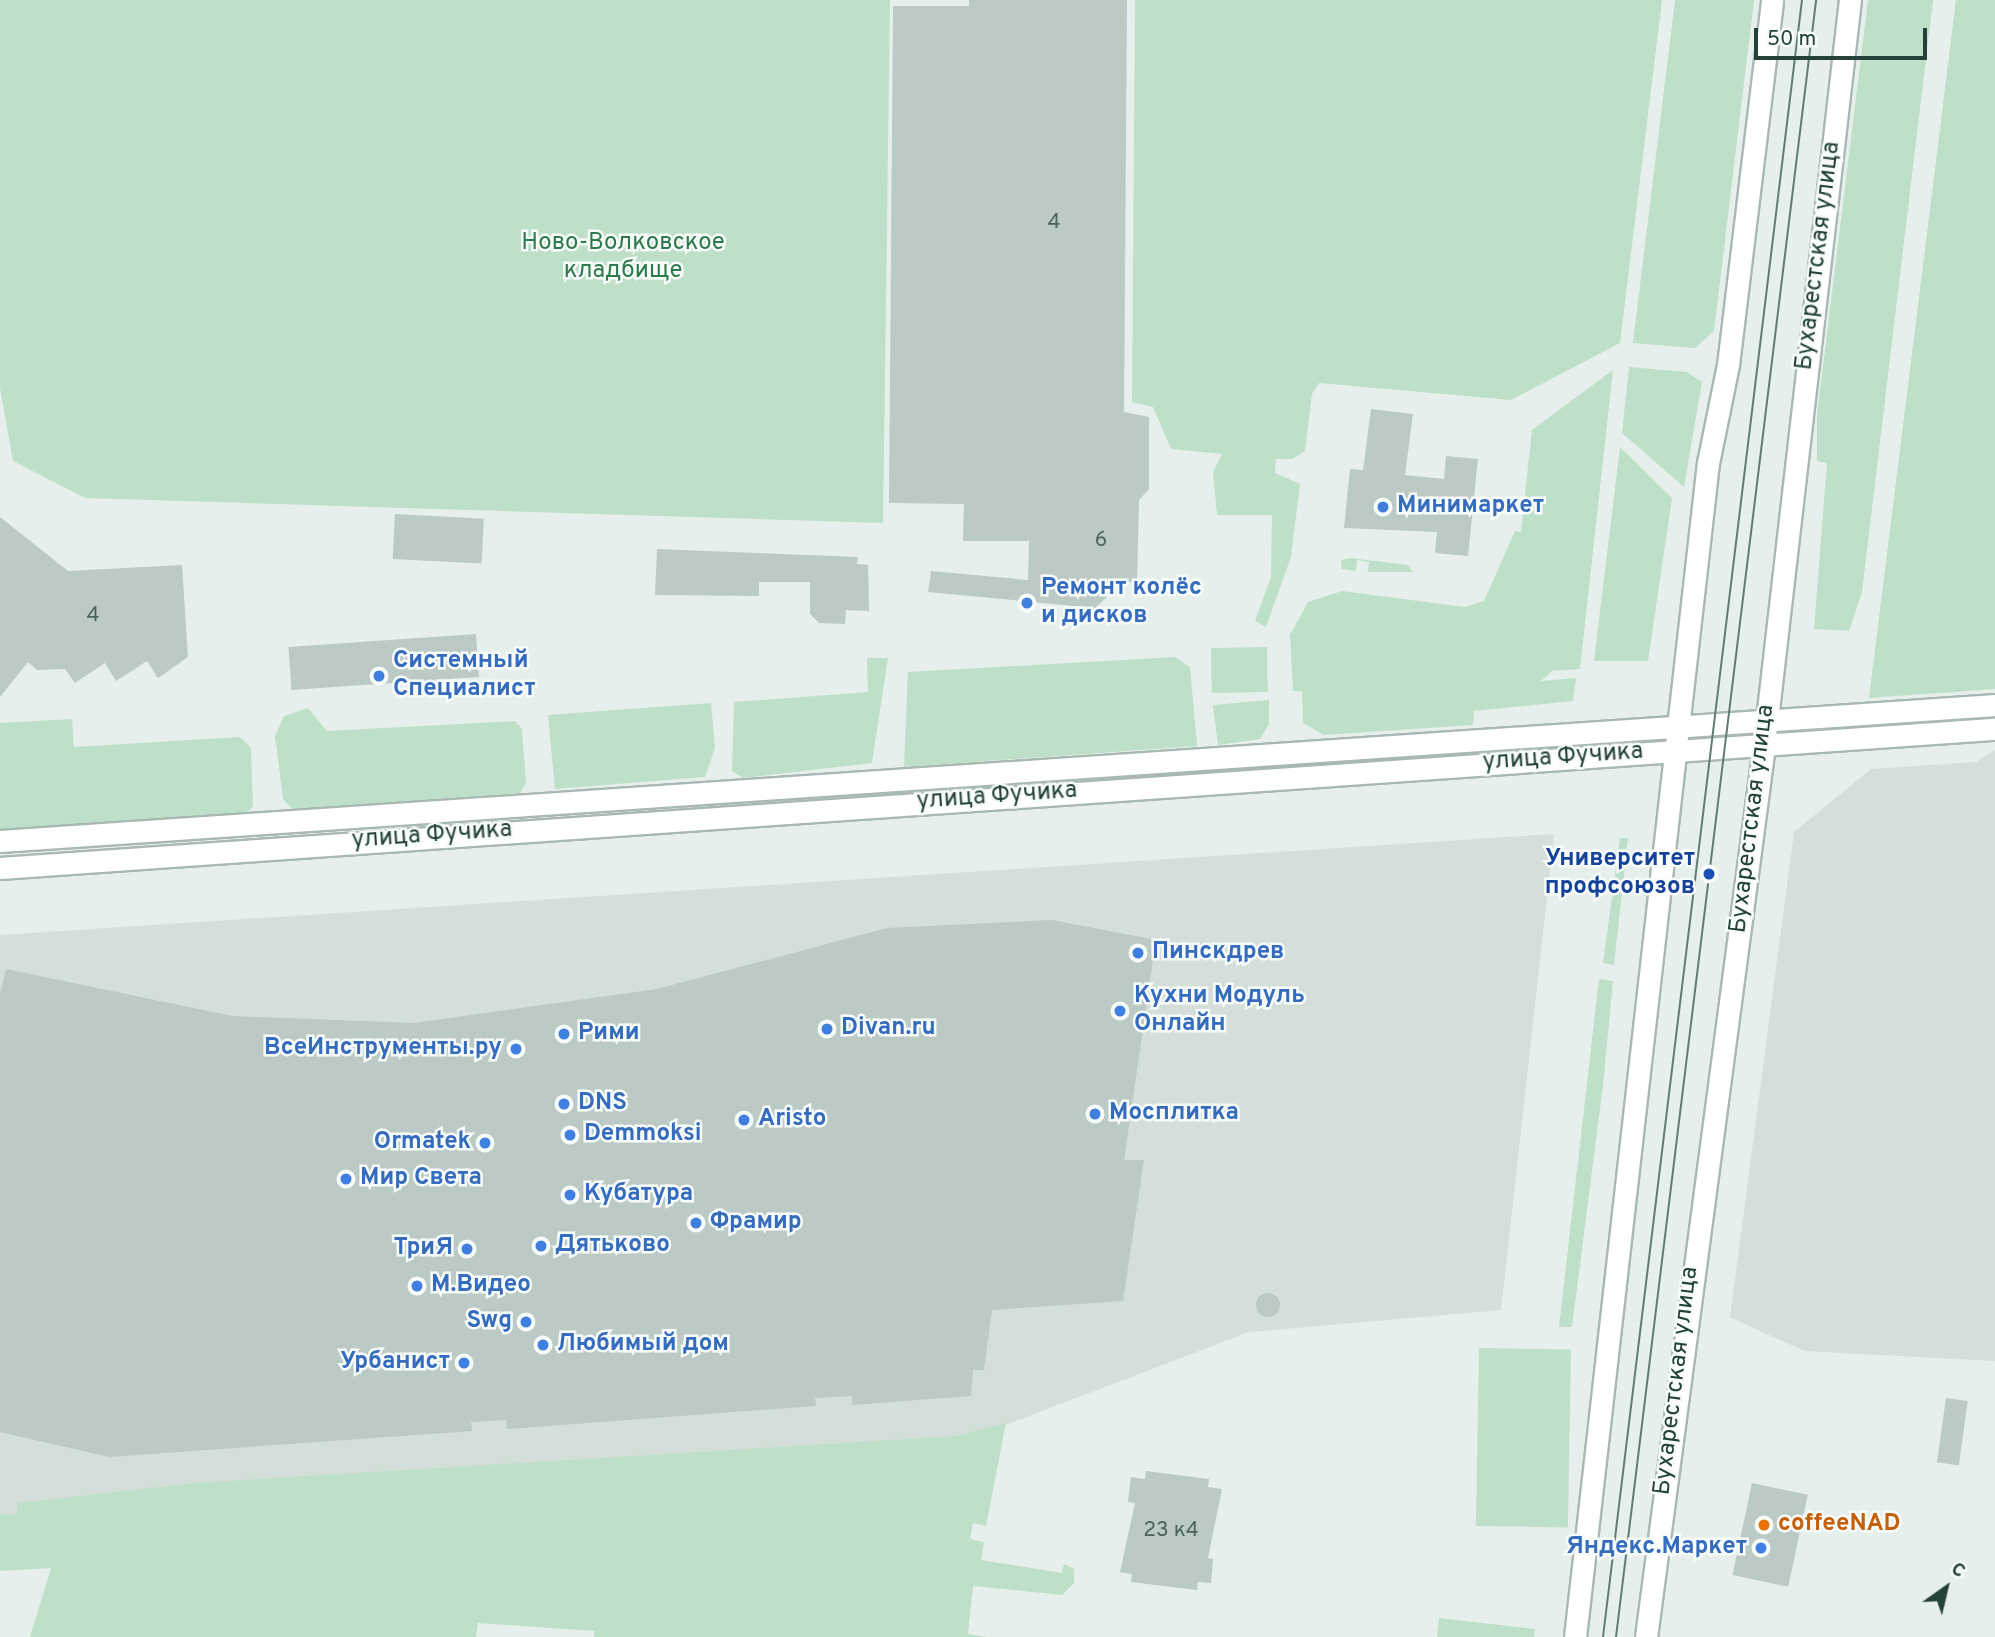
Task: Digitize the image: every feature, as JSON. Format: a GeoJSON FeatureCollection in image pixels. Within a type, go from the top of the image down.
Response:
{"type":"FeatureCollection","features":[{"type":"Feature","properties":{"kind":"street"},"geometry":{"type":"LineString","coordinates":[[1575,1637],[1674,751],[1772,0]]}},
{"type":"Feature","properties":{"kind":"street","name":"Бухарестская улица"},"geometry":{"type":"LineString","coordinates":[[1646,1637],[1764,745],[1850,0]]}},
{"type":"Feature","properties":{"kind":"street","name":"улица Фучика"},"geometry":{"type":"LineString","coordinates":[[0,841],[1995,705]]}},
{"type":"Feature","properties":{"kind":"street","name":"улица Фучика"},"geometry":{"type":"LineString","coordinates":[[0,868],[1995,729]]}},
{"type":"Feature","properties":{"kind":"shaded area"},"geometry":{"type":"Polygon","coordinates":[[[1995,750],[1995,1361],[1804,1351],[1730,1317],[1794,832],[1871,769],[1976,762],[1995,750]]]}},
{"type":"Feature","properties":{"kind":"shaded area"},"geometry":{"type":"Polygon","coordinates":[[[1554,834],[1501,1310],[1249,1332],[961,1442],[0,1534],[0,935],[1554,834]]]}},
{"type":"Feature","properties":{"kind":"green space","name":"Ново-Волковское кладбище"},"geometry":{"type":"Polygon","coordinates":[[[0,0],[890,0],[883,523],[85,498],[13,461],[0,388],[0,0]]]}},
{"type":"Feature","properties":{"kind":"green space"},"geometry":{"type":"Polygon","coordinates":[[[1135,0],[1662,0],[1620,343],[1511,400],[1319,383],[1312,394],[1305,451],[1293,459],[1276,459],[1275,473],[1300,484],[1291,557],[1266,627],[1255,621],[1271,577],[1272,515],[1217,515],[1213,472],[1222,454],[1171,449],[1153,407],[1132,402],[1135,0]]]}},
{"type":"Feature","properties":{"kind":"green space"},"geometry":{"type":"Polygon","coordinates":[[[1675,0],[1754,0],[1714,331],[1695,348],[1633,343],[1675,0]]]}},
{"type":"Feature","properties":{"kind":"green space"},"geometry":{"type":"Polygon","coordinates":[[[1868,0],[1933,0],[1862,592],[1849,631],[1814,629],[1827,463],[1817,461],[1817,415],[1868,0]]]}},
{"type":"Feature","properties":{"kind":"green space"},"geometry":{"type":"Polygon","coordinates":[[[1956,0],[1995,0],[1995,689],[1869,698],[1956,0]]]}},
{"type":"Feature","properties":{"kind":"green space"},"geometry":{"type":"Polygon","coordinates":[[[1629,367],[1687,372],[1702,382],[1684,487],[1622,433],[1629,367]]]}},
{"type":"Feature","properties":{"kind":"green space"},"geometry":{"type":"Polygon","coordinates":[[[1613,370],[1580,669],[1552,671],[1541,681],[1576,678],[1573,701],[1474,711],[1473,725],[1324,735],[1303,723],[1302,691],[1293,691],[1290,635],[1308,602],[1342,591],[1465,607],[1484,601],[1515,531],[1521,532],[1532,430],[1613,370]]]}},
{"type":"Feature","properties":{"kind":"green space"},"geometry":{"type":"Polygon","coordinates":[[[1620,447],[1672,498],[1648,661],[1594,661],[1620,447]]]}},
{"type":"Feature","properties":{"kind":"green space"},"geometry":{"type":"Polygon","coordinates":[[[1350,558],[1408,565],[1413,572],[1368,572],[1369,562],[1357,560],[1356,571],[1342,569],[1341,560],[1350,558]]]}},
{"type":"Feature","properties":{"kind":"green space"},"geometry":{"type":"Polygon","coordinates":[[[1267,647],[1268,692],[1212,693],[1211,648],[1267,647]]]}},
{"type":"Feature","properties":{"kind":"green space"},"geometry":{"type":"Polygon","coordinates":[[[1175,657],[1190,667],[1197,746],[904,767],[908,672],[1175,657]]]}},
{"type":"Feature","properties":{"kind":"green space"},"geometry":{"type":"Polygon","coordinates":[[[867,658],[888,658],[872,763],[743,778],[732,771],[734,702],[868,692],[867,658]]]}},
{"type":"Feature","properties":{"kind":"green space"},"geometry":{"type":"Polygon","coordinates":[[[1269,700],[1269,724],[1260,739],[1218,745],[1213,705],[1269,700]]]}},
{"type":"Feature","properties":{"kind":"green space"},"geometry":{"type":"Polygon","coordinates":[[[711,703],[715,748],[705,777],[555,789],[548,715],[711,703]]]}},
{"type":"Feature","properties":{"kind":"green space"},"geometry":{"type":"Polygon","coordinates":[[[308,708],[327,731],[515,721],[522,729],[526,783],[520,793],[292,809],[283,799],[275,736],[284,716],[308,708]]]}},
{"type":"Feature","properties":{"kind":"green space"},"geometry":{"type":"Polygon","coordinates":[[[72,719],[74,747],[240,737],[251,748],[253,806],[247,813],[0,830],[0,723],[72,719]]]}},
{"type":"Feature","properties":{"kind":"green space"},"geometry":{"type":"Polygon","coordinates":[[[1620,838],[1628,838],[1614,965],[1603,963],[1620,838]]]}},
{"type":"Feature","properties":{"kind":"green space"},"geometry":{"type":"Polygon","coordinates":[[[1599,979],[1613,981],[1603,1085],[1572,1327],[1559,1327],[1599,979]]]}},
{"type":"Feature","properties":{"kind":"green space"},"geometry":{"type":"Polygon","coordinates":[[[1479,1348],[1571,1350],[1568,1528],[1476,1526],[1479,1348]]]}},
{"type":"Feature","properties":{"kind":"green space"},"geometry":{"type":"Polygon","coordinates":[[[1006,1423],[986,1526],[973,1523],[970,1539],[984,1542],[981,1560],[1062,1573],[1064,1564],[1074,1569],[1074,1583],[1062,1595],[973,1586],[968,1634],[987,1637],[594,1637],[594,1631],[478,1623],[476,1637],[30,1637],[51,1568],[0,1571],[0,1514],[16,1515],[18,1503],[195,1483],[957,1436],[1006,1423]]]}},
{"type":"Feature","properties":{"kind":"green space"},"geometry":{"type":"Polygon","coordinates":[[[1439,1618],[1535,1629],[1534,1637],[1437,1637],[1439,1618]]]}},
{"type":"Feature","properties":{"kind":"building"},"geometry":{"type":"Polygon","coordinates":[[[969,0],[1127,0],[1124,412],[1149,417],[1149,489],[1139,500],[1137,582],[1107,582],[1107,597],[1095,608],[928,592],[931,571],[1028,580],[1029,541],[963,541],[964,504],[889,503],[893,6],[969,6],[969,0]]]}},
{"type":"Feature","properties":{"kind":"building"},"geometry":{"type":"Polygon","coordinates":[[[1371,409],[1413,414],[1405,475],[1444,479],[1446,456],[1478,459],[1468,556],[1435,553],[1437,532],[1344,528],[1350,469],[1363,470],[1371,409]]]}},
{"type":"Feature","properties":{"kind":"building"},"geometry":{"type":"Polygon","coordinates":[[[395,514],[484,519],[482,564],[393,559],[395,514]]]}},
{"type":"Feature","properties":{"kind":"building"},"geometry":{"type":"Polygon","coordinates":[[[0,517],[68,571],[182,565],[188,657],[158,678],[147,661],[116,681],[105,663],[75,683],[65,669],[37,670],[28,662],[0,697],[0,517]]]}},
{"type":"Feature","properties":{"kind":"building"},"geometry":{"type":"Polygon","coordinates":[[[657,549],[858,557],[857,564],[868,565],[869,611],[846,610],[845,624],[819,623],[810,614],[810,582],[759,582],[759,596],[655,595],[657,549]]]}},
{"type":"Feature","properties":{"kind":"building"},"geometry":{"type":"Polygon","coordinates":[[[476,634],[479,677],[291,690],[288,647],[476,634]]]}},
{"type":"Feature","properties":{"kind":"building","name":"Кубатура"},"geometry":{"type":"Polygon","coordinates":[[[1052,920],[1156,940],[1124,1160],[1144,1160],[1123,1301],[992,1310],[984,1370],[973,1370],[971,1396],[852,1405],[852,1396],[815,1398],[816,1406],[507,1429],[506,1420],[471,1422],[472,1431],[109,1457],[0,1432],[0,994],[6,969],[232,1016],[414,1023],[657,989],[887,928],[1052,920]]]}},
{"type":"Feature","properties":{"kind":"building"},"geometry":{"type":"Polygon","coordinates":[[[1268,1293],[1276,1297],[1280,1305],[1276,1313],[1268,1317],[1260,1313],[1256,1305],[1260,1297],[1268,1293]]]}},
{"type":"Feature","properties":{"kind":"building"},"geometry":{"type":"Polygon","coordinates":[[[1946,1398],[1968,1401],[1959,1465],[1937,1462],[1946,1398]]]}},
{"type":"Feature","properties":{"kind":"building"},"geometry":{"type":"Polygon","coordinates":[[[1146,1471],[1209,1479],[1208,1487],[1222,1489],[1208,1558],[1213,1559],[1211,1583],[1198,1582],[1197,1590],[1131,1582],[1132,1574],[1120,1572],[1135,1503],[1128,1502],[1131,1477],[1145,1479],[1146,1471]]]}},
{"type":"Feature","properties":{"kind":"building"},"geometry":{"type":"Polygon","coordinates":[[[1752,1483],[1808,1495],[1788,1587],[1732,1575],[1752,1483]]]}},
{"type":"Feature","properties":{"kind":"tram line"},"geometry":{"type":"LineString","coordinates":[[1603,1637],[1802,0]]}},
{"type":"Feature","properties":{"kind":"tram line"},"geometry":{"type":"LineString","coordinates":[[1616,1637],[1816,0]]}},
{"type":"Feature","properties":{"kind":"place","name":"Минимаркет"},"geometry":{"type":"Point","coordinates":[1383,507]}},
{"type":"Feature","properties":{"kind":"place","name":"Ремонт колёс и дисков"},"geometry":{"type":"Point","coordinates":[1027,603]}},
{"type":"Feature","properties":{"kind":"place","name":"Системный Специалист"},"geometry":{"type":"Point","coordinates":[379,676]}},
{"type":"Feature","properties":{"kind":"place","name":"Университет профсоюзов"},"geometry":{"type":"Point","coordinates":[1709,874]}},
{"type":"Feature","properties":{"kind":"place","name":"Пинскдрев"},"geometry":{"type":"Point","coordinates":[1138,953]}},
{"type":"Feature","properties":{"kind":"place","name":"Кухни Модуль Онлайн"},"geometry":{"type":"Point","coordinates":[1120,1011]}},
{"type":"Feature","properties":{"kind":"place","name":"Divan.ru"},"geometry":{"type":"Point","coordinates":[827,1029]}},
{"type":"Feature","properties":{"kind":"place","name":"Рими"},"geometry":{"type":"Point","coordinates":[564,1034]}},
{"type":"Feature","properties":{"kind":"place","name":"ВсеИнструменты.ру"},"geometry":{"type":"Point","coordinates":[516,1049]}},
{"type":"Feature","properties":{"kind":"place","name":"DNS"},"geometry":{"type":"Point","coordinates":[564,1104]}},
{"type":"Feature","properties":{"kind":"place","name":"Мосплитка"},"geometry":{"type":"Point","coordinates":[1095,1114]}},
{"type":"Feature","properties":{"kind":"place","name":"Aristo"},"geometry":{"type":"Point","coordinates":[744,1120]}},
{"type":"Feature","properties":{"kind":"place","name":"Demmoksi"},"geometry":{"type":"Point","coordinates":[570,1135]}},
{"type":"Feature","properties":{"kind":"place","name":"Ormatek"},"geometry":{"type":"Point","coordinates":[485,1143]}},
{"type":"Feature","properties":{"kind":"place","name":"Мир Света"},"geometry":{"type":"Point","coordinates":[346,1179]}},
{"type":"Feature","properties":{"kind":"place","name":"Кубатура"},"geometry":{"type":"Point","coordinates":[570,1195]}},
{"type":"Feature","properties":{"kind":"place","name":"Фрамир"},"geometry":{"type":"Point","coordinates":[696,1223]}},
{"type":"Feature","properties":{"kind":"place","name":"Дятьково"},"geometry":{"type":"Point","coordinates":[541,1246]}},
{"type":"Feature","properties":{"kind":"place","name":"ТриЯ"},"geometry":{"type":"Point","coordinates":[467,1249]}},
{"type":"Feature","properties":{"kind":"place","name":"М.Видео"},"geometry":{"type":"Point","coordinates":[417,1286]}},
{"type":"Feature","properties":{"kind":"place","name":"Swg"},"geometry":{"type":"Point","coordinates":[526,1322]}},
{"type":"Feature","properties":{"kind":"place","name":"Любимый дом"},"geometry":{"type":"Point","coordinates":[543,1345]}},
{"type":"Feature","properties":{"kind":"place","name":"Урбанист"},"geometry":{"type":"Point","coordinates":[464,1363]}},
{"type":"Feature","properties":{"kind":"place","name":"coffeeNAD"},"geometry":{"type":"Point","coordinates":[1764,1525]}},
{"type":"Feature","properties":{"kind":"place","name":"Яндекс.Маркет"},"geometry":{"type":"Point","coordinates":[1761,1548]}}]}
